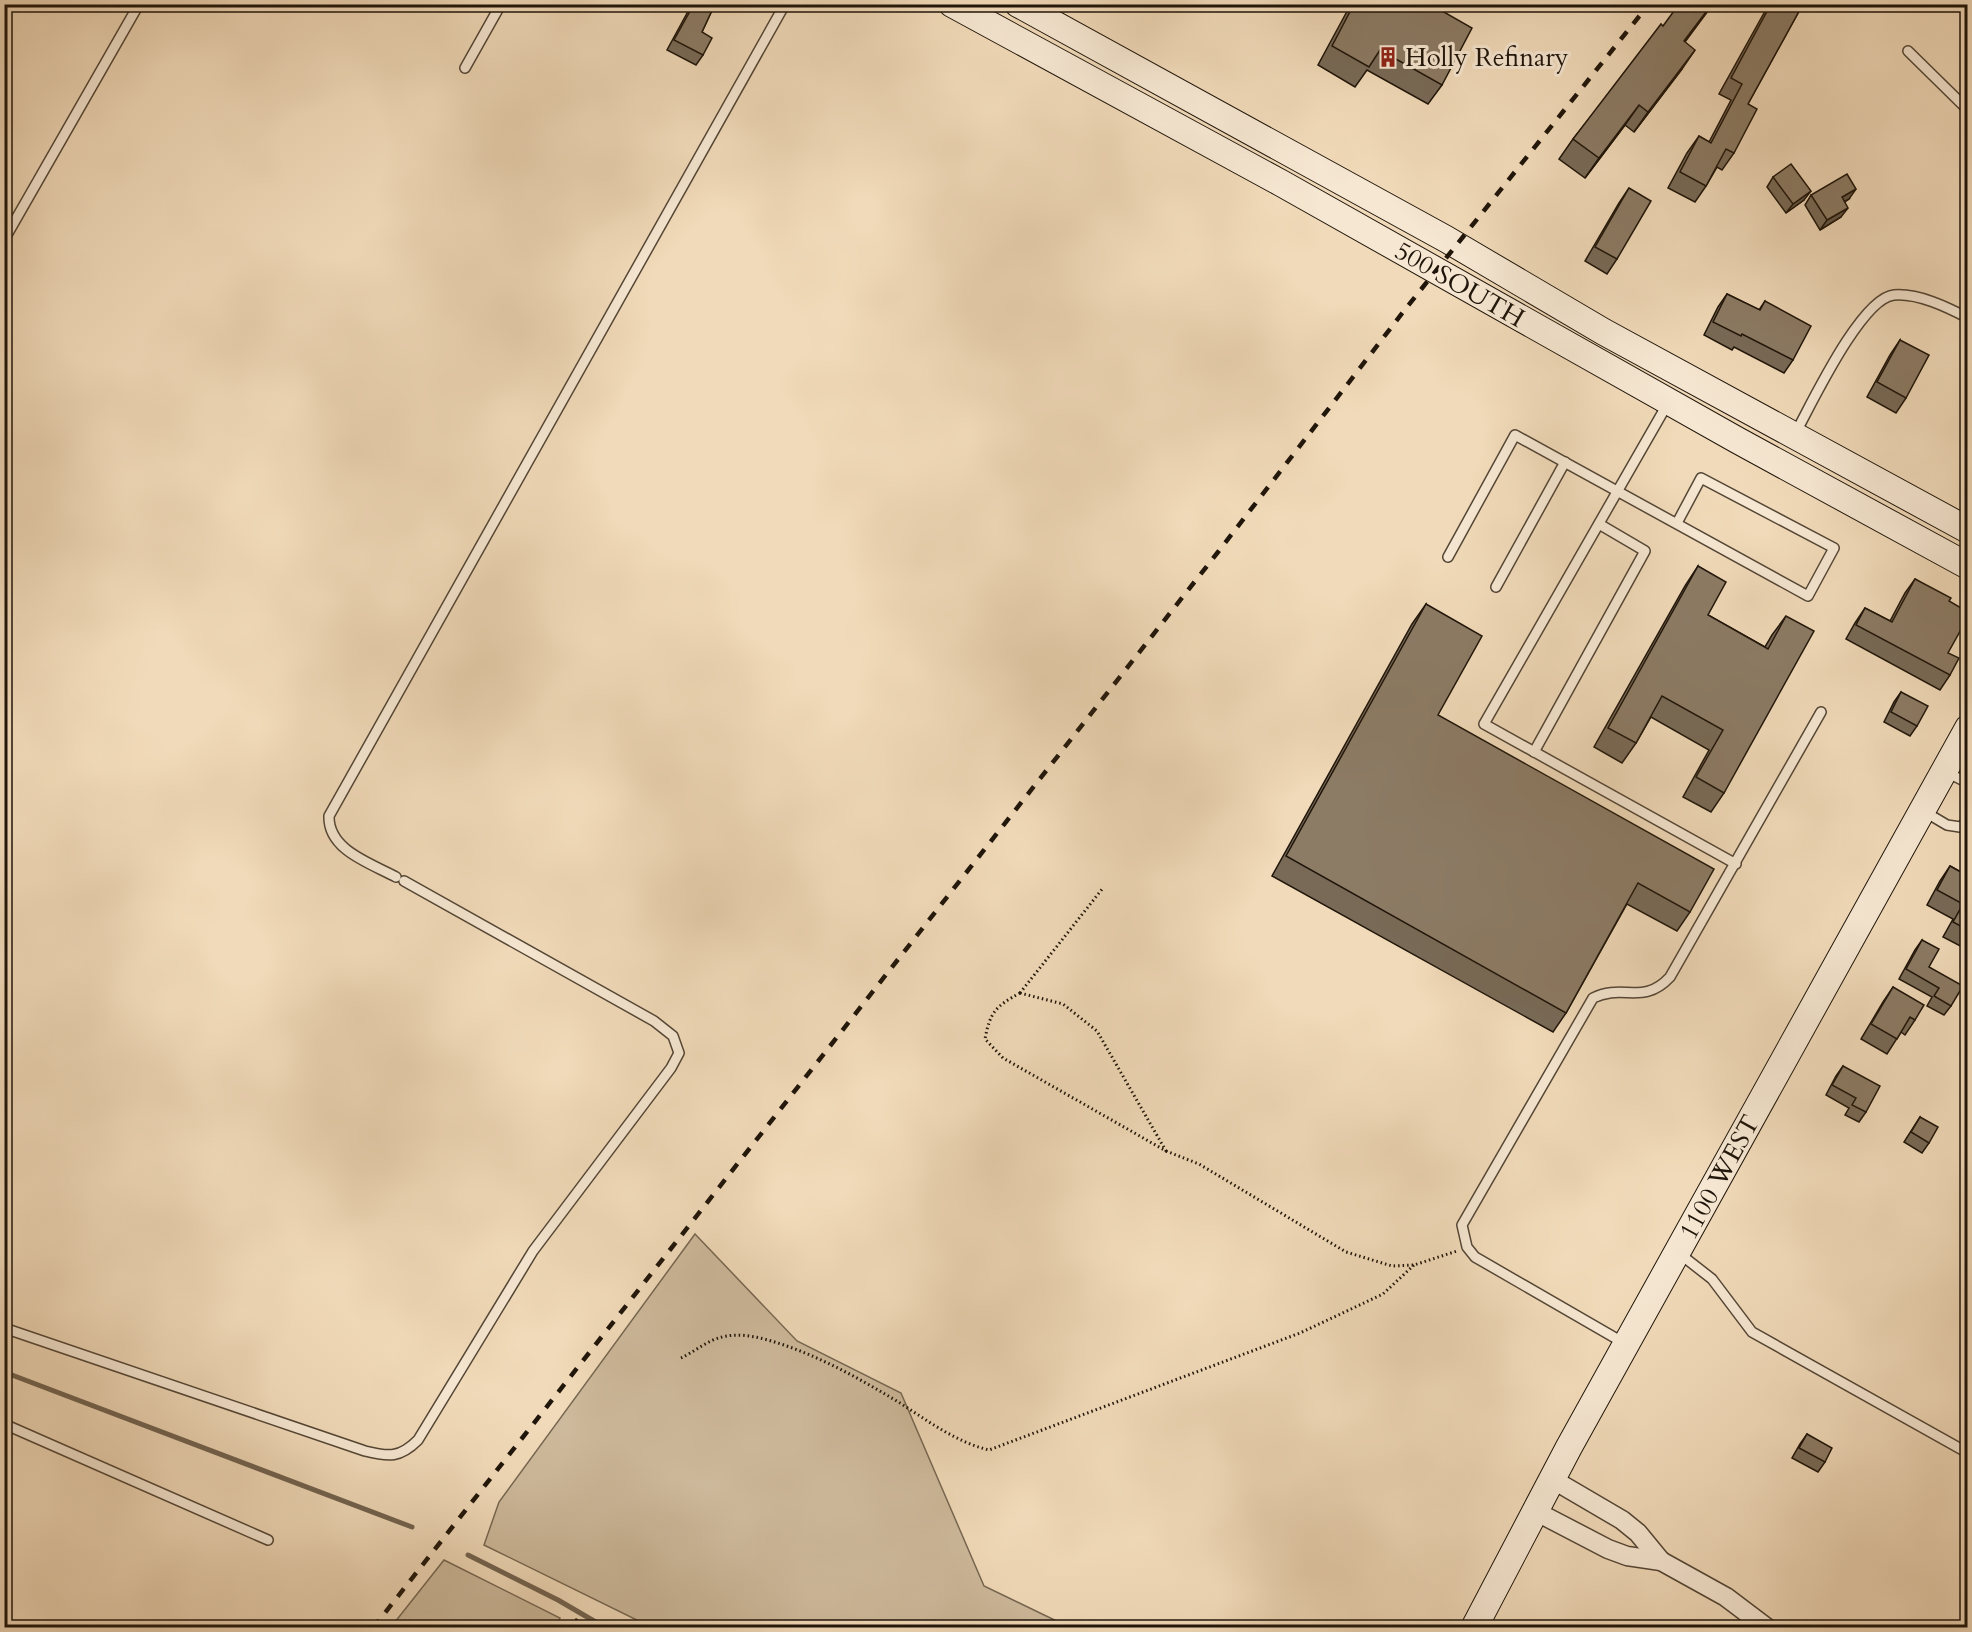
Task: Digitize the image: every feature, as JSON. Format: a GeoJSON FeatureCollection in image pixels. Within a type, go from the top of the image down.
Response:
{"type":"FeatureCollection","features":[{"type":"Feature","properties":{"kind":"main road","name":"500 SOUTH"},"geometry":{"type":"LineString","coordinates":[[952,4],[984,12],[1668,402],[1968,566]]}},
{"type":"Feature","properties":{"kind":"main road","name":"500 SOUTH"},"geometry":{"type":"LineString","coordinates":[[1018,4],[1415,222],[1604,332],[1968,530]]}},
{"type":"Feature","properties":{"kind":"main road","name":"1100 WEST"},"geometry":{"type":"LineString","coordinates":[[1473,1628],[1626,1344],[1968,728]]}},
{"type":"Feature","properties":{"kind":"street"},"geometry":{"type":"LineString","coordinates":[[1552,1479],[1638,1533],[1661,1561]]}},
{"type":"Feature","properties":{"kind":"street"},"geometry":{"type":"LineString","coordinates":[[1535,1511],[1608,1549],[1626,1556],[1661,1561],[1726,1597],[1767,1628]]}},
{"type":"Feature","properties":{"kind":"lane"},"geometry":{"type":"LineString","coordinates":[[4,240],[139,4]]}},
{"type":"Feature","properties":{"kind":"lane"},"geometry":{"type":"LineString","coordinates":[[465,68],[501,4]]}},
{"type":"Feature","properties":{"kind":"lane"},"geometry":{"type":"LineString","coordinates":[[4,1328],[365,1451],[391,1457],[406,1452],[418,1440],[533,1251],[671,1068],[679,1053],[672,1035],[654,1022],[335,840],[329,827],[329,816],[785,4]]}},
{"type":"Feature","properties":{"kind":"lane"},"geometry":{"type":"LineString","coordinates":[[1908,51],[1968,110]]}},
{"type":"Feature","properties":{"kind":"lane"},"geometry":{"type":"LineString","coordinates":[[1795,436],[1848,340],[1879,300],[1892,295],[1908,296],[1968,318]]}},
{"type":"Feature","properties":{"kind":"lane"},"geometry":{"type":"LineString","coordinates":[[1668,402],[1484,724],[1736,864]]}},
{"type":"Feature","properties":{"kind":"lane"},"geometry":{"type":"LineString","coordinates":[[1448,558],[1515,435],[1808,596],[1834,548],[1701,478],[1677,523]]}},
{"type":"Feature","properties":{"kind":"lane"},"geometry":{"type":"LineString","coordinates":[[1496,587],[1565,462]]}},
{"type":"Feature","properties":{"kind":"lane"},"geometry":{"type":"LineString","coordinates":[[1534,752],[1645,551],[1599,524]]}},
{"type":"Feature","properties":{"kind":"lane"},"geometry":{"type":"LineString","coordinates":[[1626,1344],[1488,1266],[1467,1247],[1462,1225],[1465,1215],[1593,998],[1605,992],[1645,993],[1659,989],[1688,948],[1821,712]]}},
{"type":"Feature","properties":{"kind":"lane"},"geometry":{"type":"LineString","coordinates":[[1944,771],[1968,783]]}},
{"type":"Feature","properties":{"kind":"lane"},"geometry":{"type":"LineString","coordinates":[[1922,810],[1947,825],[1964,824],[1968,836]]}},
{"type":"Feature","properties":{"kind":"lane"},"geometry":{"type":"LineString","coordinates":[[1677,1252],[1712,1279],[1752,1332],[1968,1454]]}},
{"type":"Feature","properties":{"kind":"lane"},"geometry":{"type":"LineString","coordinates":[[4,1424],[268,1540]]}},
{"type":"Feature","properties":{"kind":"path"},"geometry":{"type":"LineString","coordinates":[[1103,888],[1020,993],[998,1005],[988,1023],[985,1039],[1003,1058],[1166,1151],[1200,1164],[1346,1252],[1392,1266],[1414,1265],[1467,1247]]}},
{"type":"Feature","properties":{"kind":"path"},"geometry":{"type":"LineString","coordinates":[[1020,993],[1064,1005],[1096,1031],[1166,1151]]}},
{"type":"Feature","properties":{"kind":"path"},"geometry":{"type":"LineString","coordinates":[[681,1358],[721,1337],[742,1335],[761,1338],[826,1362],[874,1387],[952,1436],[971,1446],[989,1450],[1300,1333],[1383,1294],[1414,1265]]}},
{"type":"Feature","properties":{"kind":"shaded area"},"geometry":{"type":"Polygon","coordinates":[[[695,1234],[797,1341],[901,1393],[984,1586],[1069,1627],[651,1627],[484,1545],[499,1502],[695,1234]]]}},
{"type":"Feature","properties":{"kind":"shaded area"},"geometry":{"type":"Polygon","coordinates":[[[444,1560],[560,1618],[555,1627],[391,1627],[444,1560]]]}},
{"type":"Feature","properties":{"kind":"building"},"geometry":{"type":"Polygon","coordinates":[[[694,4],[715,4],[702,32],[712,38],[703,55],[674,40],[694,4]]]}},
{"type":"Feature","properties":{"kind":"building","name":"Holly Refinary"},"geometry":{"type":"Polygon","coordinates":[[[1354,4],[1430,4],[1472,28],[1442,85],[1380,50],[1369,67],[1332,46],[1354,4]]]}},
{"type":"Feature","properties":{"kind":"building"},"geometry":{"type":"Polygon","coordinates":[[[1679,4],[1712,4],[1684,41],[1695,50],[1648,112],[1639,105],[1599,158],[1573,139],[1661,24],[1663,26],[1679,4]]]}},
{"type":"Feature","properties":{"kind":"building"},"geometry":{"type":"Polygon","coordinates":[[[1771,4],[1803,4],[1748,104],[1757,109],[1734,153],[1726,149],[1706,186],[1680,172],[1699,136],[1711,143],[1742,84],[1731,78],[1771,4]]]}},
{"type":"Feature","properties":{"kind":"building"},"geometry":{"type":"Polygon","coordinates":[[[1791,164],[1811,191],[1793,204],[1773,177],[1791,164]]]}},
{"type":"Feature","properties":{"kind":"building"},"geometry":{"type":"Polygon","coordinates":[[[1847,174],[1856,189],[1842,197],[1848,208],[1827,220],[1811,195],[1847,174]]]}},
{"type":"Feature","properties":{"kind":"building"},"geometry":{"type":"Polygon","coordinates":[[[1629,188],[1651,201],[1617,259],[1595,247],[1629,188]]]}},
{"type":"Feature","properties":{"kind":"building"},"geometry":{"type":"Polygon","coordinates":[[[1727,294],[1760,310],[1765,301],[1811,326],[1793,360],[1713,322],[1727,294]]]}},
{"type":"Feature","properties":{"kind":"building"},"geometry":{"type":"Polygon","coordinates":[[[1900,340],[1929,355],[1906,398],[1877,382],[1900,340]]]}},
{"type":"Feature","properties":{"kind":"building"},"geometry":{"type":"Polygon","coordinates":[[[1698,566],[1726,582],[1708,615],[1768,649],[1786,616],[1814,631],[1724,793],[1696,777],[1723,730],[1662,696],[1636,743],[1608,728],[1698,566]]]}},
{"type":"Feature","properties":{"kind":"building"},"geometry":{"type":"Polygon","coordinates":[[[1915,579],[1951,598],[1949,601],[1968,612],[1968,617],[1948,653],[1959,658],[1950,675],[1856,625],[1865,608],[1892,622],[1915,579]]]}},
{"type":"Feature","properties":{"kind":"building"},"geometry":{"type":"Polygon","coordinates":[[[1426,604],[1482,636],[1438,715],[1714,869],[1690,912],[1638,883],[1566,1013],[1286,856],[1426,604]]]}},
{"type":"Feature","properties":{"kind":"building"},"geometry":{"type":"Polygon","coordinates":[[[1901,692],[1928,706],[1917,726],[1891,712],[1901,692]]]}},
{"type":"Feature","properties":{"kind":"building"},"geometry":{"type":"Polygon","coordinates":[[[1950,866],[1968,876],[1968,930],[1953,922],[1963,904],[1937,890],[1950,866]]]}},
{"type":"Feature","properties":{"kind":"building"},"geometry":{"type":"Polygon","coordinates":[[[1922,940],[1939,949],[1929,967],[1963,986],[1951,1006],[1934,996],[1939,988],[1906,969],[1922,940]]]}},
{"type":"Feature","properties":{"kind":"building"},"geometry":{"type":"Polygon","coordinates":[[[1893,987],[1924,1005],[1915,1020],[1910,1017],[1897,1039],[1871,1024],[1893,987]]]}},
{"type":"Feature","properties":{"kind":"building"},"geometry":{"type":"Polygon","coordinates":[[[1843,1066],[1880,1086],[1866,1112],[1852,1105],[1856,1098],[1832,1085],[1843,1066]]]}},
{"type":"Feature","properties":{"kind":"building"},"geometry":{"type":"Polygon","coordinates":[[[1920,1117],[1938,1127],[1929,1143],[1911,1132],[1920,1117]]]}},
{"type":"Feature","properties":{"kind":"building"},"geometry":{"type":"Polygon","coordinates":[[[1807,1434],[1832,1448],[1825,1462],[1799,1448],[1807,1434]]]}},
{"type":"Feature","properties":{"kind":"building"},"geometry":{"type":"Polygon","coordinates":[[[576,1619],[590,1628],[571,1628],[576,1619]]]}},
{"type":"Feature","properties":{"kind":"waterway"},"geometry":{"type":"LineString","coordinates":[[4,1372],[412,1527]]}},
{"type":"Feature","properties":{"kind":"waterway"},"geometry":{"type":"LineString","coordinates":[[468,1555],[558,1600],[606,1628]]}},
{"type":"Feature","properties":{"kind":"railway"},"geometry":{"type":"LineString","coordinates":[[373,1628],[1218,552],[1407,307],[1649,4]]}},
{"type":"Feature","properties":{"kind":"place","name":"Holly Refinary"},"geometry":{"type":"Point","coordinates":[1388,57]}}]}
